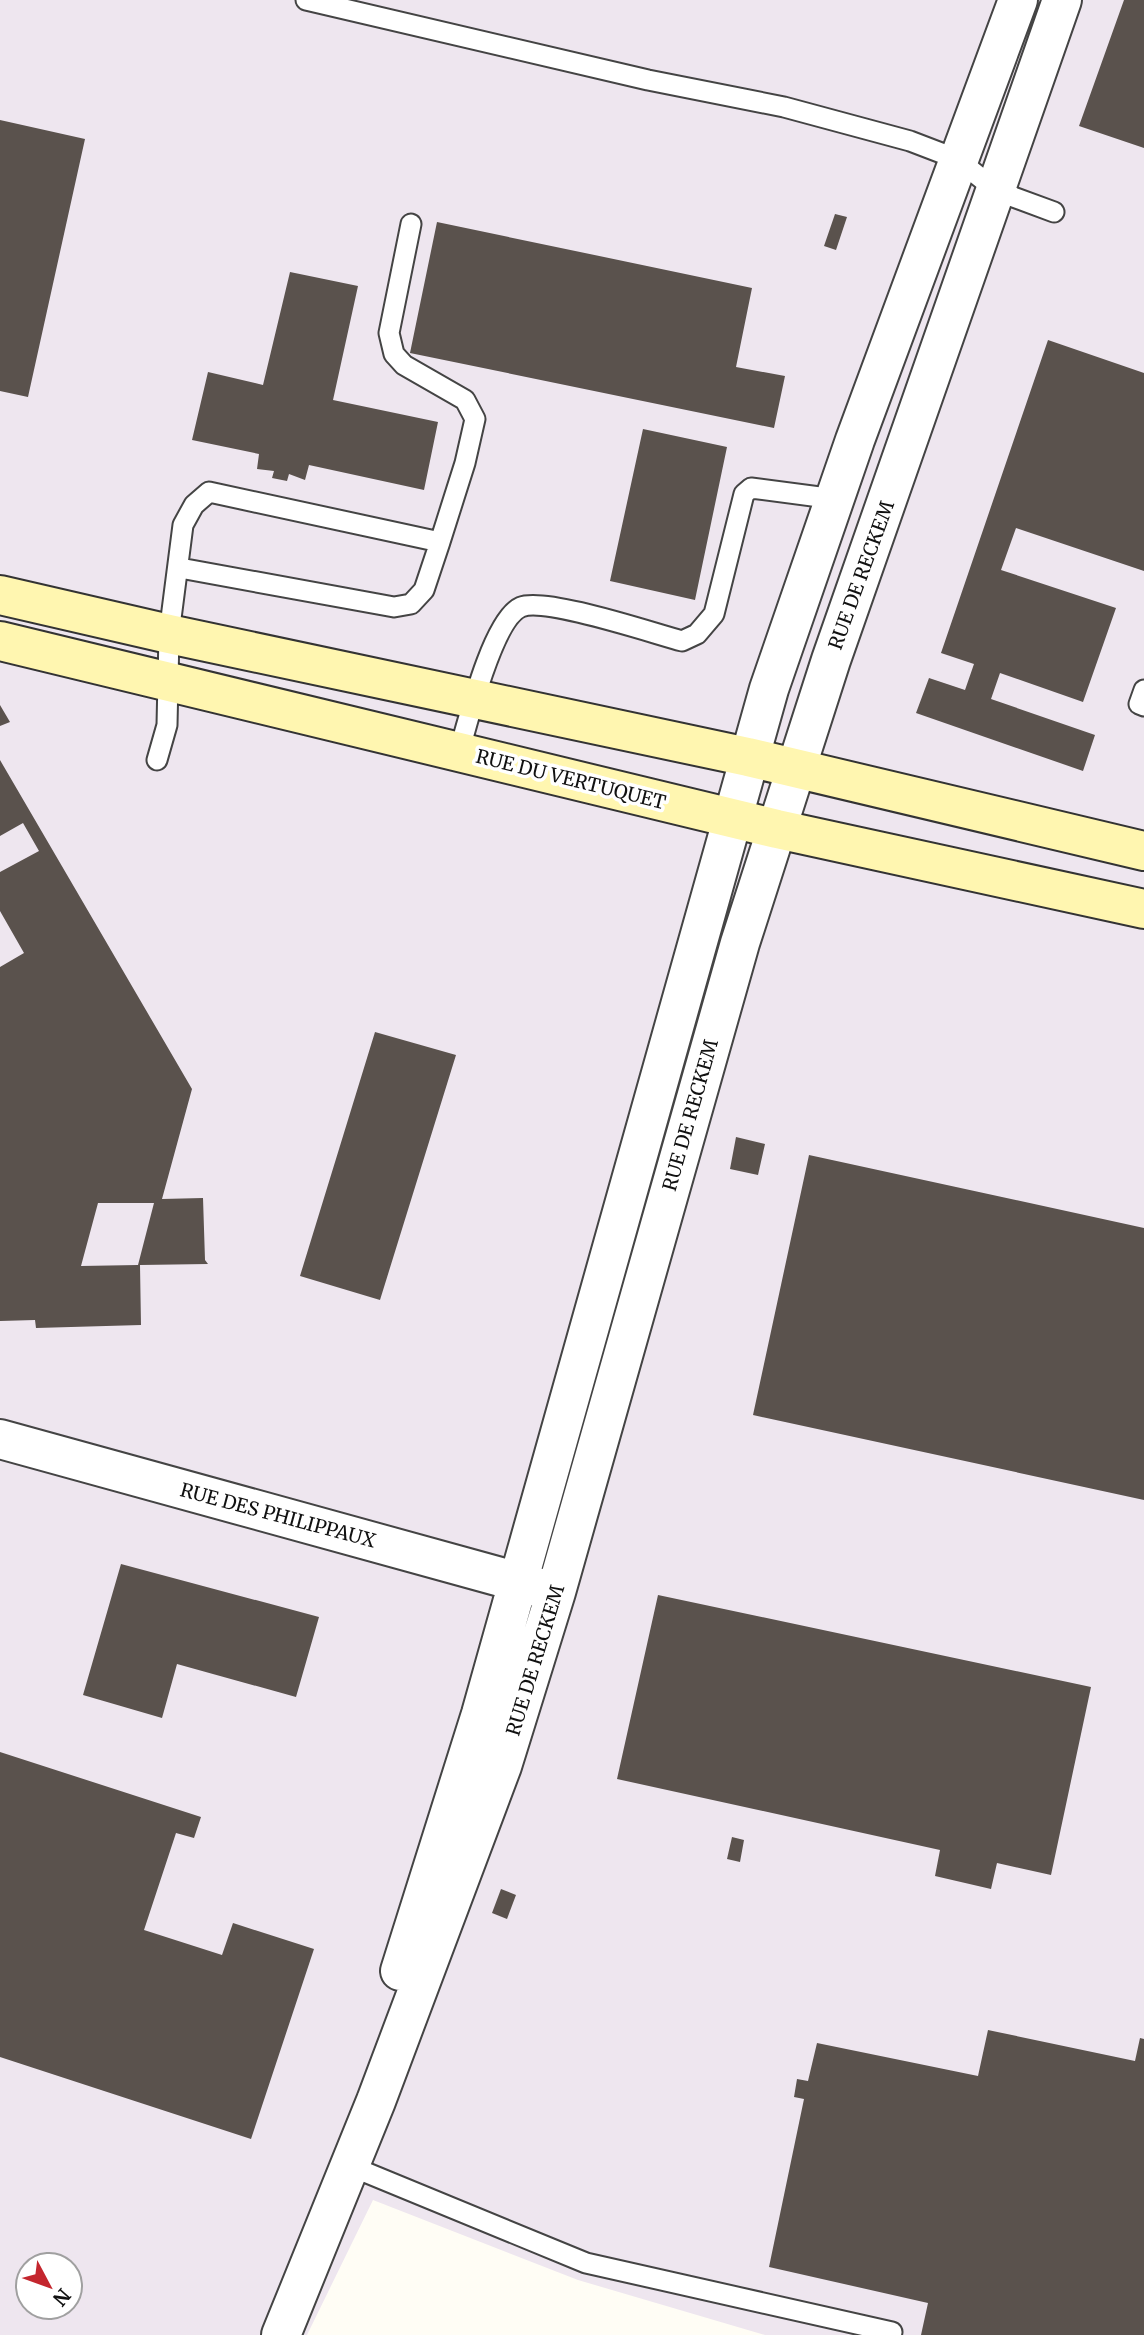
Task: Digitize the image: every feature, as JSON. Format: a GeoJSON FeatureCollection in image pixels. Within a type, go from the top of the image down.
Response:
{"type":"FeatureCollection","features":[{"type":"Feature","properties":{"kind":"street","name":"RUE DE RECKEM"},"geometry":{"type":"LineString","coordinates":[[281,2335],[323,2231],[346,2164],[519,1582],[748,757],[835,499],[957,159],[1018,0]]}},
{"type":"Feature","properties":{"kind":"street","name":"RUE DE RECKEM"},"geometry":{"type":"LineString","coordinates":[[346,2164],[502,1766],[556,1592],[725,991],[831,660],[1062,0]]}},
{"type":"Feature","properties":{"kind":"street"},"geometry":{"type":"LineString","coordinates":[[0,595],[169,634],[748,757],[1144,851]]}},
{"type":"Feature","properties":{"kind":"street","name":"RUE DU VERTUQUET"},"geometry":{"type":"LineString","coordinates":[[0,641],[777,829],[1144,909]]}},
{"type":"Feature","properties":{"kind":"street","name":"RUE DES PHILIPPAUX"},"geometry":{"type":"LineString","coordinates":[[0,1438],[556,1592]]}},
{"type":"Feature","properties":{"kind":"lane"},"geometry":{"type":"LineString","coordinates":[[306,0],[648,80],[784,107],[910,141],[957,159],[997,191],[1054,212]]}},
{"type":"Feature","properties":{"kind":"lane"},"geometry":{"type":"LineString","coordinates":[[180,568],[394,607],[411,604],[424,590],[465,463],[475,419],[465,400],[404,365],[394,354],[389,333],[411,225]]}},
{"type":"Feature","properties":{"kind":"lane"},"geometry":{"type":"LineString","coordinates":[[460,752],[474,700],[502,623],[521,607],[552,606],[682,641],[697,635],[714,614],[744,494],[751,488],[835,499]]}},
{"type":"Feature","properties":{"kind":"lane"},"geometry":{"type":"LineString","coordinates":[[157,760],[167,725],[169,634],[180,568],[183,525],[194,505],[209,492],[440,542]]}},
{"type":"Feature","properties":{"kind":"lane"},"geometry":{"type":"LineString","coordinates":[[1144,690],[1139,704],[1144,706]]}},
{"type":"Feature","properties":{"kind":"lane"},"geometry":{"type":"LineString","coordinates":[[346,2164],[586,2263],[892,2332],[891,2335]]}},
{"type":"Feature","properties":{"kind":"shaded area"},"geometry":{"type":"Polygon","coordinates":[[[0,0],[1144,0],[1144,2335],[765,2335],[578,2280],[373,2200],[307,2335],[0,2335],[0,0]]]}},
{"type":"Feature","properties":{"kind":"building"},"geometry":{"type":"Polygon","coordinates":[[[1124,0],[1144,0],[1144,148],[1079,126],[1124,0]]]}},
{"type":"Feature","properties":{"kind":"building"},"geometry":{"type":"Polygon","coordinates":[[[0,120],[85,139],[28,397],[0,391],[0,120]]]}},
{"type":"Feature","properties":{"kind":"building"},"geometry":{"type":"Polygon","coordinates":[[[835,214],[847,217],[836,250],[824,246],[835,214]]]}},
{"type":"Feature","properties":{"kind":"building"},"geometry":{"type":"Polygon","coordinates":[[[437,222],[752,288],[736,367],[785,376],[774,428],[410,353],[437,222]]]}},
{"type":"Feature","properties":{"kind":"building"},"geometry":{"type":"Polygon","coordinates":[[[290,272],[358,286],[333,400],[438,422],[424,490],[309,465],[305,480],[289,474],[287,481],[272,478],[274,471],[257,469],[259,454],[192,440],[208,372],[263,385],[290,272]]]}},
{"type":"Feature","properties":{"kind":"building"},"geometry":{"type":"Polygon","coordinates":[[[1048,340],[1144,373],[1144,571],[1016,528],[1001,570],[1116,608],[1083,702],[1000,673],[991,699],[1095,735],[1083,771],[916,713],[929,678],[965,690],[974,664],[941,653],[1048,340]]]}},
{"type":"Feature","properties":{"kind":"building"},"geometry":{"type":"Polygon","coordinates":[[[643,429],[727,447],[695,600],[610,581],[643,429]]]}},
{"type":"Feature","properties":{"kind":"building"},"geometry":{"type":"Polygon","coordinates":[[[0,705],[10,722],[0,726],[0,705]]]}},
{"type":"Feature","properties":{"kind":"building"},"geometry":{"type":"Polygon","coordinates":[[[0,760],[192,1089],[162,1199],[203,1198],[205,1260],[208,1264],[140,1265],[141,1325],[36,1328],[35,1320],[0,1321],[0,967],[24,953],[0,911],[0,872],[39,851],[23,823],[0,836],[0,760]],[[98,1203],[81,1266],[138,1265],[154,1203],[98,1203]]]}},
{"type":"Feature","properties":{"kind":"building"},"geometry":{"type":"Polygon","coordinates":[[[375,1032],[456,1055],[380,1300],[300,1276],[375,1032]]]}},
{"type":"Feature","properties":{"kind":"building"},"geometry":{"type":"Polygon","coordinates":[[[736,1137],[765,1144],[758,1175],[730,1169],[736,1137]]]}},
{"type":"Feature","properties":{"kind":"building"},"geometry":{"type":"Polygon","coordinates":[[[809,1155],[1144,1228],[1144,1500],[753,1415],[809,1155]]]}},
{"type":"Feature","properties":{"kind":"building"},"geometry":{"type":"Polygon","coordinates":[[[121,1564],[319,1617],[296,1697],[177,1664],[162,1718],[83,1695],[121,1564]]]}},
{"type":"Feature","properties":{"kind":"building"},"geometry":{"type":"Polygon","coordinates":[[[658,1595],[1091,1687],[1051,1875],[997,1863],[991,1889],[935,1876],[940,1850],[617,1779],[658,1595]]]}},
{"type":"Feature","properties":{"kind":"building"},"geometry":{"type":"Polygon","coordinates":[[[0,1752],[201,1817],[194,1838],[176,1833],[144,1930],[222,1955],[233,1923],[314,1949],[251,2139],[0,2057],[0,1752]]]}},
{"type":"Feature","properties":{"kind":"building"},"geometry":{"type":"Polygon","coordinates":[[[732,1837],[744,1840],[740,1862],[727,1859],[732,1837]]]}},
{"type":"Feature","properties":{"kind":"building"},"geometry":{"type":"Polygon","coordinates":[[[501,1889],[516,1895],[507,1919],[492,1913],[501,1889]]]}},
{"type":"Feature","properties":{"kind":"building"},"geometry":{"type":"Polygon","coordinates":[[[988,2030],[1135,2061],[1140,2038],[1144,2039],[1144,2335],[921,2335],[928,2303],[769,2267],[804,2099],[794,2097],[797,2079],[808,2081],[817,2043],[978,2076],[988,2030]]]}}]}
